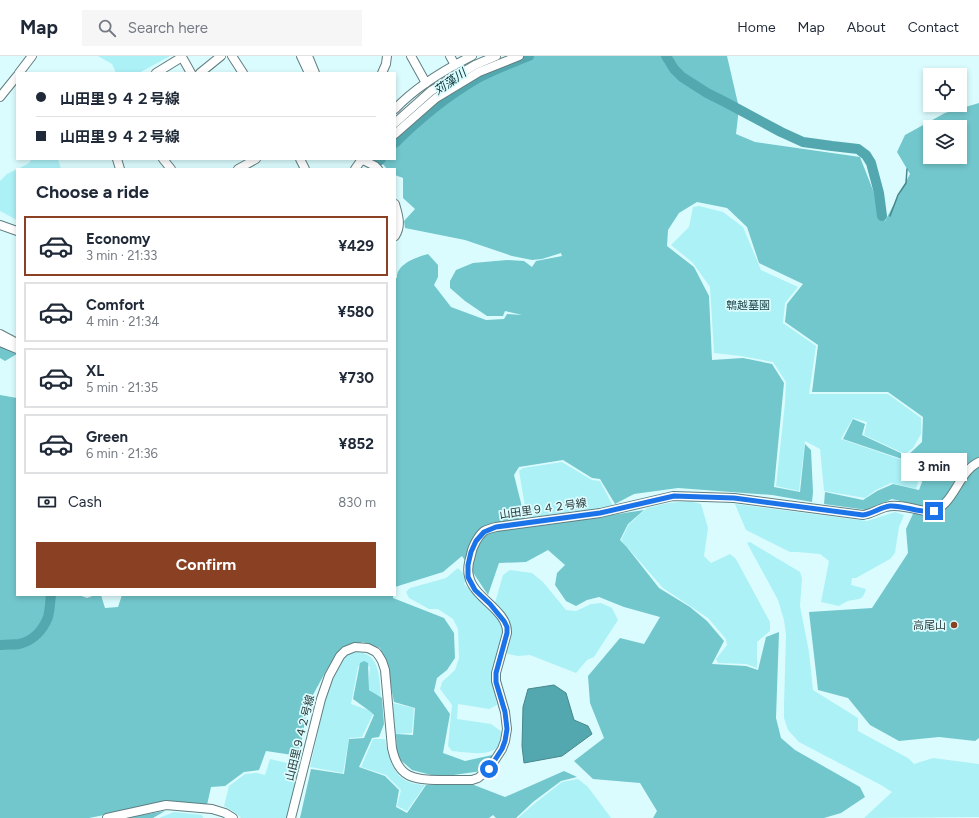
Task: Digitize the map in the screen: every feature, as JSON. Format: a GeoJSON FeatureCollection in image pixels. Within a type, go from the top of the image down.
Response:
{"type":"FeatureCollection","features":[{"type":"Feature","properties":{"kind":"street"},"geometry":{"type":"LineString","coordinates":[[20,72],[32,56]]}},
{"type":"Feature","properties":{"kind":"street"},"geometry":{"type":"LineString","coordinates":[[201,72],[222,56]]}},
{"type":"Feature","properties":{"kind":"street"},"geometry":{"type":"LineString","coordinates":[[232,56],[242,72]]}},
{"type":"Feature","properties":{"kind":"street"},"geometry":{"type":"LineString","coordinates":[[301,56],[309,72]]}},
{"type":"Feature","properties":{"kind":"street"},"geometry":{"type":"LineString","coordinates":[[308,56],[315,72]]}},
{"type":"Feature","properties":{"kind":"street"},"geometry":{"type":"LineString","coordinates":[[382,72],[386,64],[387,56]]}},
{"type":"Feature","properties":{"kind":"street"},"geometry":{"type":"LineString","coordinates":[[411,56],[426,83]]}},
{"type":"Feature","properties":{"kind":"street"},"geometry":{"type":"LineString","coordinates":[[450,56],[455,65]]}},
{"type":"Feature","properties":{"kind":"street"},"geometry":{"type":"LineString","coordinates":[[396,105],[426,83],[472,56]]}},
{"type":"Feature","properties":{"kind":"street"},"geometry":{"type":"LineString","coordinates":[[396,122],[431,91],[475,65],[496,56]]}},
{"type":"Feature","properties":{"kind":"street"},"geometry":{"type":"LineString","coordinates":[[396,133],[436,98],[479,72],[519,56]]}},
{"type":"Feature","properties":{"kind":"street"},"geometry":{"type":"LineString","coordinates":[[158,72],[182,58],[190,72]]}},
{"type":"Feature","properties":{"kind":"street"},"geometry":{"type":"LineString","coordinates":[[0,97],[16,77]]}},
{"type":"Feature","properties":{"kind":"street"},"geometry":{"type":"LineString","coordinates":[[164,160],[170,168]]}},
{"type":"Feature","properties":{"kind":"street"},"geometry":{"type":"LineString","coordinates":[[240,165],[253,160]]}},
{"type":"Feature","properties":{"kind":"street"},"geometry":{"type":"LineString","coordinates":[[356,168],[365,161],[376,168]]}},
{"type":"Feature","properties":{"kind":"street"},"geometry":{"type":"LineString","coordinates":[[396,208],[399,218],[398,232],[396,235]]}},
{"type":"Feature","properties":{"kind":"street"},"geometry":{"type":"LineString","coordinates":[[0,225],[16,231]]}},
{"type":"Feature","properties":{"kind":"street"},"geometry":{"type":"LineString","coordinates":[[0,334],[16,342]]}},
{"type":"Feature","properties":{"kind":"street"},"geometry":{"type":"LineString","coordinates":[[0,342],[16,349]]}},
{"type":"Feature","properties":{"kind":"street","name":"山田里９４２号線"},"geometry":{"type":"LineString","coordinates":[[291,818],[328,676],[340,656],[346,651],[355,647],[368,648],[376,652],[382,661],[385,670],[392,748],[397,765],[402,770],[414,778],[424,780],[472,780],[478,778],[489,769],[502,749],[507,729],[505,712],[496,682],[496,673],[507,633],[507,627],[490,604],[475,590],[468,577],[468,565],[471,552],[476,541],[484,532],[496,527],[600,513],[674,496],[734,498],[863,515],[888,506],[903,506],[929,512],[934,511],[944,505],[955,491],[966,472],[974,464],[979,462]]}},
{"type":"Feature","properties":{"kind":"street"},"geometry":{"type":"LineString","coordinates":[[107,818],[166,805],[212,809],[225,813],[233,818]]}},
{"type":"Feature","properties":{"kind":"green space"},"geometry":{"type":"Polygon","coordinates":[[[98,56],[170,56],[141,72],[116,72],[112,64],[98,56]]]}},
{"type":"Feature","properties":{"kind":"green space"},"geometry":{"type":"Polygon","coordinates":[[[31,160],[58,160],[61,168],[20,168],[31,160]]]}},
{"type":"Feature","properties":{"kind":"green space"},"geometry":{"type":"Polygon","coordinates":[[[16,170],[16,219],[0,211],[0,181],[7,174],[16,170]]]}},
{"type":"Feature","properties":{"kind":"green space","name":"鵯越墓園"},"geometry":{"type":"Polygon","coordinates":[[[699,206],[723,212],[743,227],[761,270],[798,287],[785,303],[783,323],[816,346],[809,394],[888,394],[921,418],[921,434],[913,448],[905,454],[864,435],[867,422],[853,418],[841,439],[905,461],[919,479],[916,489],[891,483],[876,490],[865,498],[824,491],[820,449],[805,441],[799,491],[776,486],[786,382],[773,362],[714,353],[710,287],[693,263],[671,245],[689,227],[693,207],[699,206]]]}},
{"type":"Feature","properties":{"kind":"green space"},"geometry":{"type":"Polygon","coordinates":[[[562,462],[592,480],[600,481],[613,506],[527,518],[519,471],[523,468],[562,462]]]}},
{"type":"Feature","properties":{"kind":"green space"},"geometry":{"type":"Polygon","coordinates":[[[690,501],[701,504],[708,528],[704,556],[711,563],[730,554],[736,559],[770,622],[770,631],[757,642],[757,668],[746,664],[718,663],[716,659],[727,645],[726,639],[708,618],[663,588],[621,540],[629,524],[647,508],[668,503],[690,501]]]}},
{"type":"Feature","properties":{"kind":"green space"},"geometry":{"type":"Polygon","coordinates":[[[735,504],[867,521],[895,512],[904,515],[899,527],[895,553],[890,559],[856,578],[852,578],[851,585],[866,589],[865,593],[860,599],[845,602],[839,606],[821,602],[829,561],[820,554],[790,552],[746,530],[735,504]]]}},
{"type":"Feature","properties":{"kind":"green space"},"geometry":{"type":"Polygon","coordinates":[[[750,542],[800,572],[802,578],[800,606],[809,652],[813,690],[858,718],[858,731],[908,758],[914,764],[933,758],[979,764],[979,817],[864,818],[892,792],[799,742],[788,730],[784,718],[786,635],[784,620],[778,600],[747,543],[750,542]]]}},
{"type":"Feature","properties":{"kind":"green space"},"geometry":{"type":"Polygon","coordinates":[[[458,568],[467,577],[464,584],[492,613],[503,575],[510,570],[532,573],[543,582],[566,610],[576,611],[591,604],[601,603],[612,608],[618,620],[594,657],[587,660],[576,673],[530,655],[518,656],[499,652],[492,680],[497,705],[489,709],[458,704],[457,719],[491,724],[502,732],[500,744],[491,751],[485,753],[452,751],[448,746],[452,705],[440,689],[442,682],[455,670],[459,658],[458,629],[453,619],[438,609],[429,609],[409,598],[406,592],[410,588],[446,578],[458,568]]]}},
{"type":"Feature","properties":{"kind":"green space"},"geometry":{"type":"Polygon","coordinates":[[[354,652],[363,653],[374,661],[379,674],[381,698],[368,689],[370,667],[363,664],[358,667],[351,704],[374,712],[362,737],[349,738],[343,773],[310,767],[327,692],[338,664],[346,655],[354,652]]]}},
{"type":"Feature","properties":{"kind":"green space"},"geometry":{"type":"Polygon","coordinates":[[[393,703],[414,708],[412,733],[395,734],[393,703]]]}},
{"type":"Feature","properties":{"kind":"green space"},"geometry":{"type":"Polygon","coordinates":[[[373,739],[385,739],[389,757],[400,777],[415,784],[425,785],[407,811],[397,806],[401,790],[386,775],[361,767],[373,739]]]}},
{"type":"Feature","properties":{"kind":"green space"},"geometry":{"type":"Polygon","coordinates":[[[270,759],[300,766],[290,818],[241,818],[224,806],[229,786],[245,774],[257,773],[265,775],[270,759]]]}},
{"type":"Feature","properties":{"kind":"green space"},"geometry":{"type":"Polygon","coordinates":[[[578,779],[588,787],[611,818],[518,818],[562,782],[578,779]]]}},
{"type":"Feature","properties":{"kind":"green space"},"geometry":{"type":"Polygon","coordinates":[[[174,812],[202,815],[203,818],[159,818],[174,812]]]}},
{"type":"Feature","properties":{"kind":"shaded area"},"geometry":{"type":"Polygon","coordinates":[[[514,56],[727,56],[739,108],[736,134],[755,142],[860,157],[885,221],[910,174],[897,152],[905,135],[923,125],[923,164],[967,164],[967,120],[932,120],[948,112],[967,112],[967,107],[979,103],[979,738],[975,741],[939,737],[899,741],[870,725],[848,698],[818,690],[809,612],[872,608],[908,553],[906,529],[917,505],[892,499],[867,510],[824,504],[825,492],[863,500],[877,491],[893,484],[919,490],[922,482],[905,460],[843,439],[853,419],[865,424],[862,435],[907,456],[922,442],[923,417],[888,392],[812,392],[818,345],[785,322],[787,304],[803,284],[759,263],[747,227],[727,208],[697,202],[679,213],[668,230],[667,246],[694,267],[709,296],[712,360],[743,358],[772,364],[784,383],[774,487],[800,492],[805,444],[811,450],[812,502],[772,495],[678,488],[634,494],[615,504],[600,479],[592,478],[563,460],[519,467],[514,475],[527,527],[644,510],[628,524],[620,540],[659,588],[690,607],[707,621],[724,641],[712,664],[746,666],[758,670],[766,637],[779,632],[776,718],[781,738],[795,750],[860,787],[865,797],[841,813],[824,818],[653,818],[657,811],[640,783],[593,779],[574,761],[604,738],[590,703],[588,676],[620,638],[644,644],[660,617],[624,607],[599,597],[587,600],[576,606],[566,601],[555,585],[557,573],[565,565],[548,550],[526,562],[499,563],[488,595],[462,556],[443,572],[396,587],[396,278],[400,269],[403,265],[413,259],[428,254],[438,265],[438,277],[434,285],[451,307],[486,320],[504,319],[507,314],[522,315],[505,311],[503,316],[487,316],[465,301],[450,288],[450,281],[456,270],[473,263],[507,260],[524,261],[532,267],[536,261],[562,256],[561,253],[542,259],[532,260],[512,256],[465,240],[405,228],[404,221],[415,209],[403,198],[403,178],[396,175],[396,168],[386,168],[381,162],[382,160],[396,160],[396,140],[459,88],[514,56]]]}},
{"type":"Feature","properties":{"kind":"shaded area"},"geometry":{"type":"Polygon","coordinates":[[[0,345],[16,353],[5,361],[0,358],[0,345]]]}},
{"type":"Feature","properties":{"kind":"shaded area"},"geometry":{"type":"Polygon","coordinates":[[[0,395],[16,398],[16,596],[82,596],[87,598],[92,596],[101,596],[105,608],[118,607],[122,596],[393,596],[393,598],[444,618],[454,633],[455,658],[447,670],[437,678],[434,691],[450,714],[443,753],[465,761],[497,754],[482,771],[439,777],[412,770],[397,757],[396,734],[413,735],[415,708],[394,702],[387,666],[380,648],[363,642],[340,649],[326,671],[308,704],[299,756],[266,751],[259,770],[244,772],[225,786],[211,787],[207,805],[170,802],[89,818],[0,818],[0,395]]]}},
{"type":"Feature","properties":{"kind":"shaded area"},"geometry":{"type":"Polygon","coordinates":[[[364,661],[368,663],[369,690],[382,698],[384,724],[379,737],[372,738],[359,767],[385,776],[399,790],[396,807],[407,813],[426,785],[474,785],[505,797],[564,771],[577,777],[561,781],[533,802],[516,818],[496,818],[493,815],[489,818],[300,818],[311,769],[344,774],[349,739],[364,738],[374,715],[353,699],[360,663],[364,661]]]}},
{"type":"Feature","properties":{"kind":"shaded area"},"geometry":{"type":"Polygon","coordinates":[[[554,685],[566,693],[574,720],[588,726],[592,734],[562,756],[524,763],[522,746],[523,707],[528,689],[554,685]]]}},
{"type":"Feature","properties":{"kind":"shaded area"},"geometry":{"type":"Polygon","coordinates":[[[165,811],[153,818],[125,818],[165,811]]]}},
{"type":"Feature","properties":{"kind":"waterway","name":"苅藻川"},"geometry":{"type":"LineString","coordinates":[[396,142],[434,108],[455,92],[490,72],[529,56]]}},
{"type":"Feature","properties":{"kind":"waterway"},"geometry":{"type":"LineString","coordinates":[[666,56],[674,69],[682,77],[707,93],[781,132],[803,142],[858,149],[866,155],[871,163],[879,193],[882,216]]}},
{"type":"Feature","properties":{"kind":"waterway"},"geometry":{"type":"LineString","coordinates":[[890,216],[898,195],[906,183],[907,169]]}},
{"type":"Feature","properties":{"kind":"waterway","name":"苅藻川"},"geometry":{"type":"LineString","coordinates":[[0,645],[24,643],[33,638],[48,617],[51,596]]}},
{"type":"Feature","properties":{"kind":"place","name":"高尾山"},"geometry":{"type":"Point","coordinates":[954,625]}},
{"type":"Feature","properties":{"kind":"route"},"geometry":{"type":"LineString","coordinates":[[489,769],[502,749],[507,729],[505,712],[496,682],[496,673],[507,633],[507,627],[490,604],[475,590],[468,577],[468,565],[471,552],[476,541],[484,532],[496,527],[600,513],[674,496],[734,498],[863,515],[888,506],[903,506],[929,512],[934,511]]}}]}
